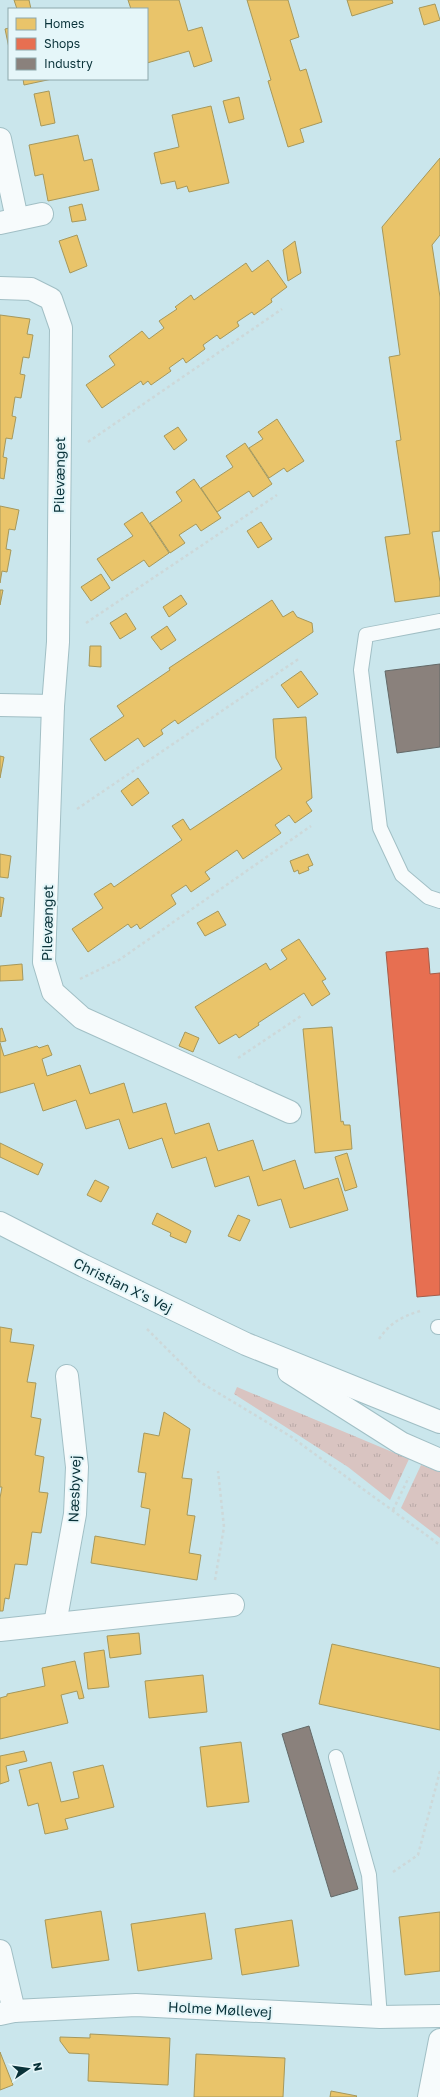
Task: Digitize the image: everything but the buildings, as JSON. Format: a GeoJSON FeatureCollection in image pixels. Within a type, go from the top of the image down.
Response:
{"type":"FeatureCollection","features":[{"type":"Feature","properties":{"kind":"street"},"geometry":{"type":"LineString","coordinates":[[0,139],[8,221],[42,214]]}},
{"type":"Feature","properties":{"kind":"street","name":"Pilevænget"},"geometry":{"type":"LineString","coordinates":[[0,288],[31,289],[51,299],[61,328],[58,642],[53,706],[44,962],[53,992]]}},
{"type":"Feature","properties":{"kind":"street"},"geometry":{"type":"LineString","coordinates":[[0,705],[53,706]]}},
{"type":"Feature","properties":{"kind":"street"},"geometry":{"type":"LineString","coordinates":[[53,992],[82,1018],[290,1112]]}},
{"type":"Feature","properties":{"kind":"street","name":"Christian X's Vej"},"geometry":{"type":"LineString","coordinates":[[0,1223],[84,1266],[246,1344],[440,1422]]}},
{"type":"Feature","properties":{"kind":"street","name":"Christian X's Vej"},"geometry":{"type":"LineString","coordinates":[[246,1344],[401,1443],[440,1460]]}},
{"type":"Feature","properties":{"kind":"street","name":"Næsbyvej"},"geometry":{"type":"LineString","coordinates":[[55,1624],[76,1514],[77,1467],[67,1376]]}},
{"type":"Feature","properties":{"kind":"street"},"geometry":{"type":"LineString","coordinates":[[0,1630],[233,1605]]}},
{"type":"Feature","properties":{"kind":"street"},"geometry":{"type":"LineString","coordinates":[[0,1950],[7,2013]]}},
{"type":"Feature","properties":{"kind":"street","name":"Holme Møllevej"},"geometry":{"type":"LineString","coordinates":[[7,2013],[136,2005],[380,2017],[440,2016]]}},
{"type":"Feature","properties":{"kind":"street"},"geometry":{"type":"LineString","coordinates":[[429,2097],[440,2040]]}},
{"type":"Feature","properties":{"kind":"lane"},"geometry":{"type":"LineString","coordinates":[[440,621],[366,635],[361,670],[380,828],[402,875],[428,897],[440,901]]}},
{"type":"Feature","properties":{"kind":"lane"},"geometry":{"type":"LineString","coordinates":[[336,1757],[369,1875],[380,2017]]}},
{"type":"Feature","properties":{"kind":"path"},"geometry":{"type":"LineString","coordinates":[[60,462],[282,309]]}},
{"type":"Feature","properties":{"kind":"path"},"geometry":{"type":"LineString","coordinates":[[58,642],[277,496]]}},
{"type":"Feature","properties":{"kind":"path"},"geometry":{"type":"LineString","coordinates":[[49,828],[300,658]]}},
{"type":"Feature","properties":{"kind":"path"},"geometry":{"type":"LineString","coordinates":[[53,992],[119,960],[311,826]]}},
{"type":"Feature","properties":{"kind":"path"},"geometry":{"type":"LineString","coordinates":[[211,1076],[301,1016]]}},
{"type":"Feature","properties":{"kind":"path"},"geometry":{"type":"LineString","coordinates":[[379,1339],[388,1326],[403,1316],[421,1311],[434,1310],[439,1327]]}},
{"type":"Feature","properties":{"kind":"path"},"geometry":{"type":"LineString","coordinates":[[145,1327],[200,1382],[290,1436],[440,1545]]}},
{"type":"Feature","properties":{"kind":"path"},"geometry":{"type":"LineString","coordinates":[[211,1607],[224,1527],[218,1471]]}},
{"type":"Feature","properties":{"kind":"path"},"geometry":{"type":"LineString","coordinates":[[370,1888],[418,1856],[440,1771]]}},
{"type":"Feature","properties":{"kind":"green space"},"geometry":{"type":"Polygon","coordinates":[[[237,1387],[409,1459],[390,1500],[348,1467],[234,1394],[237,1387]]]}},
{"type":"Feature","properties":{"kind":"green space"},"geometry":{"type":"Polygon","coordinates":[[[421,1465],[440,1472],[440,1538],[401,1508],[421,1465]]]}}]}
